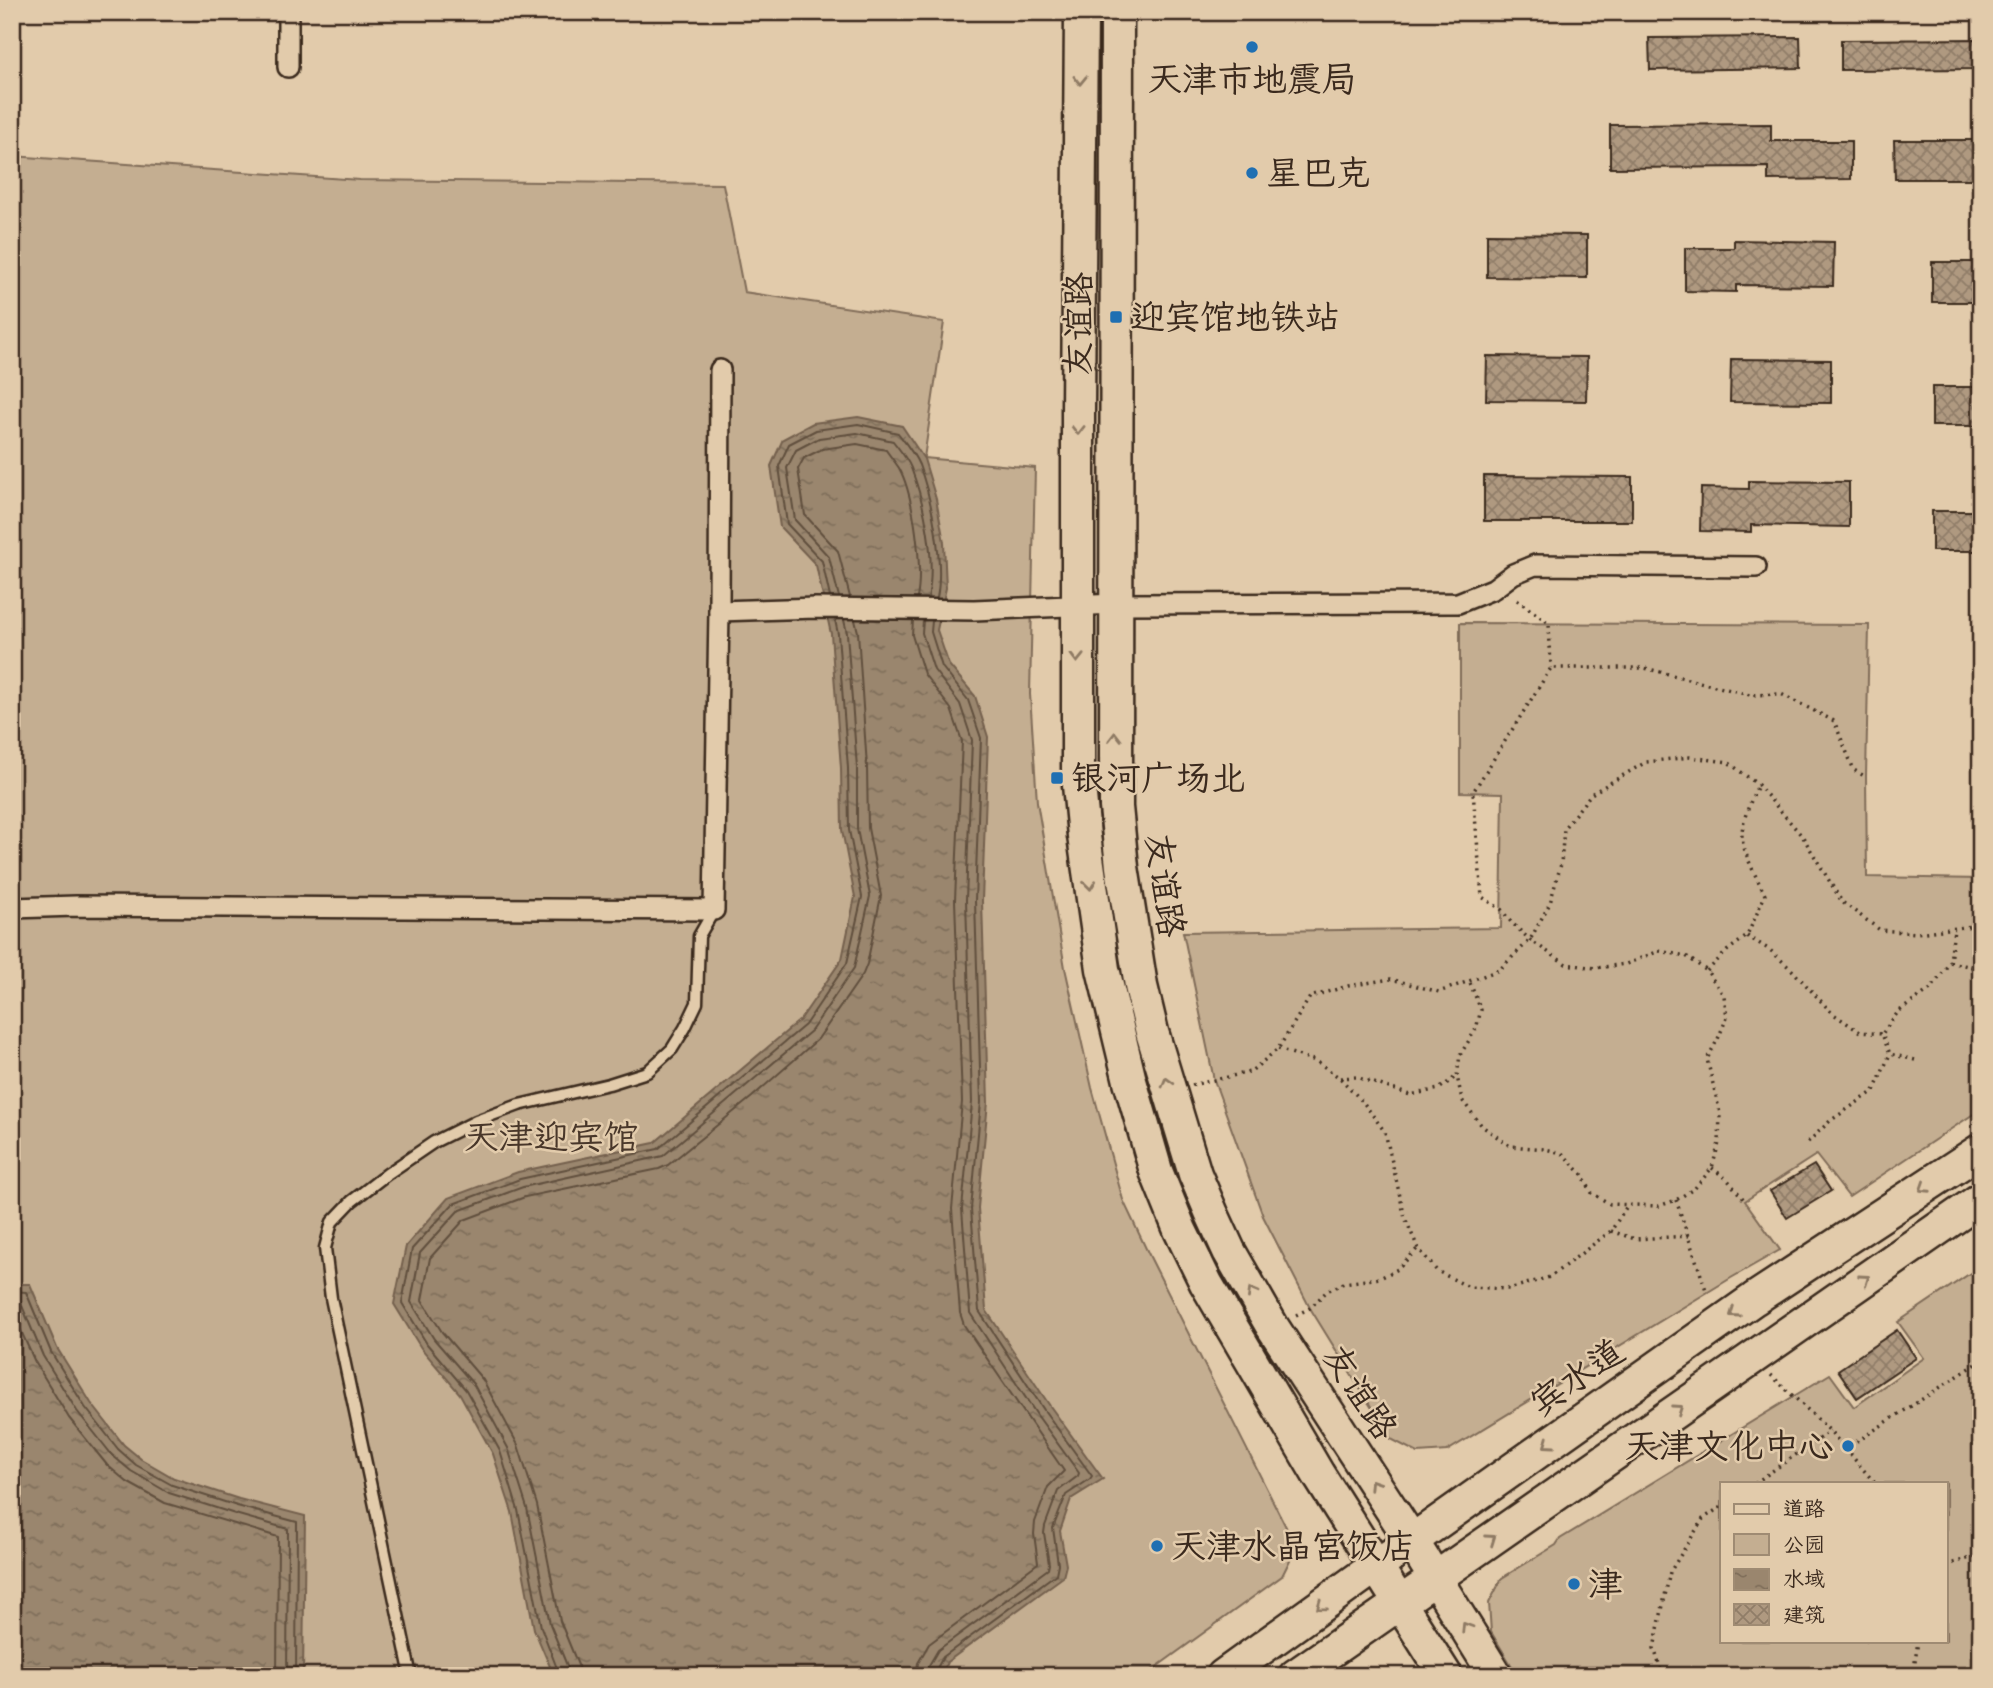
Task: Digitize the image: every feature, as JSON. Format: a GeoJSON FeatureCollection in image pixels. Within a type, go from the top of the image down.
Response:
{"type":"FeatureCollection","features":[{"type":"Feature","properties":{"kind":"main road","name":"友谊路"},"geometry":{"type":"LineString","coordinates":[[1081,12],[1078,775],[1103,969],[1130,1081],[1156,1171],[1180,1230],[1206,1283],[1318,1474],[1446,1676]]}},
{"type":"Feature","properties":{"kind":"main road","name":"友谊路"},"geometry":{"type":"LineString","coordinates":[[1117,12],[1116,807],[1140,986],[1195,1174],[1229,1251],[1272,1326],[1436,1578],[1496,1676]]}},
{"type":"Feature","properties":{"kind":"main road","name":"宾水道"},"geometry":{"type":"LineString","coordinates":[[1223,1676],[1754,1299],[1981,1150]]}},
{"type":"Feature","properties":{"kind":"main road"},"geometry":{"type":"LineString","coordinates":[[1295,1676],[1981,1199]]}},
{"type":"Feature","properties":{"kind":"street"},"geometry":{"type":"LineString","coordinates":[[288,12],[288,67]]}},
{"type":"Feature","properties":{"kind":"street"},"geometry":{"type":"LineString","coordinates":[[12,908],[90,906],[714,910],[720,370]]}},
{"type":"Feature","properties":{"kind":"street"},"geometry":{"type":"LineString","coordinates":[[719,611],[816,608],[974,610],[1117,604],[1458,603],[1493,589],[1513,574],[1535,565],[1756,567]]}},
{"type":"Feature","properties":{"kind":"lane"},"geometry":{"type":"LineString","coordinates":[[411,1676],[331,1298],[325,1248],[332,1222],[352,1201],[387,1174],[434,1142],[476,1121],[519,1105],[609,1084],[647,1072],[672,1049],[697,1003],[699,936],[714,910]]}},
{"type":"Feature","properties":{"kind":"path"},"geometry":{"type":"LineString","coordinates":[[1470,983],[1481,1010],[1476,1029],[1460,1055],[1457,1076],[1462,1100],[1482,1126],[1510,1146],[1562,1153],[1582,1174],[1592,1193],[1610,1204],[1659,1206],[1676,1200],[1695,1188],[1712,1168],[1719,1143],[1720,1113],[1707,1059],[1727,1017],[1724,996],[1707,971],[1686,956],[1659,951],[1626,964],[1596,968],[1566,964],[1530,940],[1501,909],[1482,897],[1473,792],[1551,668],[1549,623],[1517,600]]}},
{"type":"Feature","properties":{"kind":"path"},"geometry":{"type":"LineString","coordinates":[[1551,668],[1645,668],[1750,695],[1782,694],[1834,721],[1854,769],[1866,777]]}},
{"type":"Feature","properties":{"kind":"path"},"geometry":{"type":"LineString","coordinates":[[1169,1089],[1250,1072],[1278,1049],[1310,997],[1348,986],[1391,979],[1439,992],[1500,971],[1530,940],[1550,903],[1561,864],[1564,828],[1591,793],[1646,762],[1690,757],[1728,762],[1758,785],[1803,836],[1842,902],[1880,930],[1917,933],[1981,925]]}},
{"type":"Feature","properties":{"kind":"path"},"geometry":{"type":"LineString","coordinates":[[1707,971],[1747,936],[1765,895],[1742,838],[1746,813],[1758,785]]}},
{"type":"Feature","properties":{"kind":"path"},"geometry":{"type":"LineString","coordinates":[[1882,1034],[1898,1012],[1932,988],[1950,962],[1954,929]]}},
{"type":"Feature","properties":{"kind":"path"},"geometry":{"type":"LineString","coordinates":[[1747,936],[1770,950],[1832,1013],[1860,1032],[1882,1034]]}},
{"type":"Feature","properties":{"kind":"path"},"geometry":{"type":"LineString","coordinates":[[1950,962],[1981,969]]}},
{"type":"Feature","properties":{"kind":"path"},"geometry":{"type":"LineString","coordinates":[[1808,1142],[1830,1122],[1874,1091],[1890,1054],[1882,1034]]}},
{"type":"Feature","properties":{"kind":"path"},"geometry":{"type":"LineString","coordinates":[[1278,1049],[1316,1061],[1340,1079],[1363,1102],[1385,1132],[1405,1218],[1418,1248],[1437,1271],[1469,1287],[1509,1289],[1550,1278],[1611,1231],[1627,1206]]}},
{"type":"Feature","properties":{"kind":"path"},"geometry":{"type":"LineString","coordinates":[[1890,1054],[1915,1060]]}},
{"type":"Feature","properties":{"kind":"path"},"geometry":{"type":"LineString","coordinates":[[1340,1079],[1356,1077],[1410,1095],[1439,1089],[1457,1076]]}},
{"type":"Feature","properties":{"kind":"path"},"geometry":{"type":"LineString","coordinates":[[1712,1168],[1727,1179],[1745,1201]]}},
{"type":"Feature","properties":{"kind":"path"},"geometry":{"type":"LineString","coordinates":[[1676,1200],[1707,1293]]}},
{"type":"Feature","properties":{"kind":"path"},"geometry":{"type":"LineString","coordinates":[[1611,1231],[1635,1239],[1689,1236]]}},
{"type":"Feature","properties":{"kind":"path"},"geometry":{"type":"LineString","coordinates":[[1272,1326],[1310,1308],[1327,1291],[1345,1283],[1380,1278],[1398,1269],[1418,1248]]}},
{"type":"Feature","properties":{"kind":"path"},"geometry":{"type":"LineString","coordinates":[[1752,1357],[1830,1431],[1874,1482]]}},
{"type":"Feature","properties":{"kind":"path"},"geometry":{"type":"LineString","coordinates":[[1845,1449],[1981,1361]]}},
{"type":"Feature","properties":{"kind":"path"},"geometry":{"type":"LineString","coordinates":[[1756,1482],[1830,1431]]}},
{"type":"Feature","properties":{"kind":"path"},"geometry":{"type":"LineString","coordinates":[[1662,1676],[1654,1648],[1670,1572],[1703,1519],[1720,1507]]}},
{"type":"Feature","properties":{"kind":"path"},"geometry":{"type":"LineString","coordinates":[[1948,1564],[1981,1555]]}},
{"type":"Feature","properties":{"kind":"path"},"geometry":{"type":"LineString","coordinates":[[1913,1676],[1918,1642]]}},
{"type":"Feature","properties":{"kind":"green space","name":"天津迎宾馆"},"geometry":{"type":"Polygon","coordinates":[[[12,156],[360,180],[723,184],[744,292],[944,322],[924,458],[1035,468],[1030,694],[1037,802],[1065,968],[1092,1088],[1123,1200],[1288,1531],[1295,1550],[1282,1576],[1144,1676],[12,1676],[12,156]]]}},
{"type":"Feature","properties":{"kind":"green space"},"geometry":{"type":"Polygon","coordinates":[[[1460,623],[1869,625],[1867,877],[1981,879],[1981,1109],[1849,1197],[1816,1155],[1745,1201],[1780,1250],[1447,1451],[1418,1453],[1391,1439],[1310,1308],[1263,1216],[1214,1080],[1183,932],[1501,928],[1503,793],[1460,792],[1460,623]]]}},
{"type":"Feature","properties":{"kind":"green space","name":"天津文化中心"},"geometry":{"type":"Polygon","coordinates":[[[1981,1266],[1981,1676],[1518,1676],[1491,1632],[1489,1603],[1502,1578],[1556,1545],[1560,1539],[1830,1374],[1854,1407],[1924,1358],[1898,1322],[1981,1266]]]}},
{"type":"Feature","properties":{"kind":"water"},"geometry":{"type":"Polygon","coordinates":[[[858,417],[902,426],[924,459],[936,499],[944,542],[946,588],[937,630],[949,665],[975,696],[988,737],[982,901],[988,1102],[978,1208],[986,1310],[1103,1479],[1071,1499],[1060,1531],[1066,1565],[1063,1577],[947,1662],[941,1676],[554,1676],[534,1629],[512,1512],[493,1454],[460,1394],[421,1348],[394,1304],[406,1246],[448,1198],[518,1172],[654,1143],[800,1020],[842,959],[855,897],[842,830],[841,768],[831,634],[816,565],[780,527],[771,466],[783,439],[813,423],[858,417]]]}},
{"type":"Feature","properties":{"kind":"water"},"geometry":{"type":"Polygon","coordinates":[[[12,1284],[30,1284],[57,1348],[91,1403],[124,1445],[141,1459],[174,1478],[305,1516],[303,1676],[12,1676],[12,1284]]]}},
{"type":"Feature","properties":{"kind":"building"},"geometry":{"type":"Polygon","coordinates":[[[1800,37],[1801,68],[1650,70],[1649,38],[1800,37]]]}},
{"type":"Feature","properties":{"kind":"building"},"geometry":{"type":"Polygon","coordinates":[[[1981,39],[1981,69],[1841,70],[1841,40],[1981,39]]]}},
{"type":"Feature","properties":{"kind":"building"},"geometry":{"type":"Polygon","coordinates":[[[1771,124],[1771,141],[1851,141],[1851,179],[1768,180],[1768,167],[1610,168],[1610,125],[1771,124]]]}},
{"type":"Feature","properties":{"kind":"building"},"geometry":{"type":"Polygon","coordinates":[[[1894,140],[1981,140],[1981,166],[1977,166],[1977,179],[1895,179],[1894,140]]]}},
{"type":"Feature","properties":{"kind":"building"},"geometry":{"type":"Polygon","coordinates":[[[1487,234],[1587,235],[1587,278],[1487,277],[1487,234]]]}},
{"type":"Feature","properties":{"kind":"building"},"geometry":{"type":"Polygon","coordinates":[[[1734,240],[1834,242],[1833,286],[1736,285],[1736,292],[1685,291],[1685,248],[1734,248],[1734,240]]]}},
{"type":"Feature","properties":{"kind":"building"},"geometry":{"type":"Polygon","coordinates":[[[1932,262],[1981,262],[1981,302],[1932,302],[1932,262]]]}},
{"type":"Feature","properties":{"kind":"building"},"geometry":{"type":"Polygon","coordinates":[[[1487,356],[1587,357],[1586,401],[1486,400],[1487,356]]]}},
{"type":"Feature","properties":{"kind":"building"},"geometry":{"type":"Polygon","coordinates":[[[1731,359],[1831,360],[1831,403],[1730,402],[1731,359]]]}},
{"type":"Feature","properties":{"kind":"building"},"geometry":{"type":"Polygon","coordinates":[[[1932,387],[1981,387],[1981,426],[1932,426],[1932,387]]]}},
{"type":"Feature","properties":{"kind":"building"},"geometry":{"type":"Polygon","coordinates":[[[1484,476],[1632,477],[1632,521],[1484,521],[1484,476]]]}},
{"type":"Feature","properties":{"kind":"building"},"geometry":{"type":"Polygon","coordinates":[[[1749,481],[1849,482],[1849,527],[1751,525],[1751,532],[1700,531],[1701,488],[1749,489],[1749,481]]]}},
{"type":"Feature","properties":{"kind":"building"},"geometry":{"type":"Polygon","coordinates":[[[1932,511],[1981,511],[1981,551],[1932,551],[1932,511]]]}},
{"type":"Feature","properties":{"kind":"building"},"geometry":{"type":"Polygon","coordinates":[[[1814,1165],[1831,1191],[1787,1218],[1770,1191],[1814,1165]]]}},
{"type":"Feature","properties":{"kind":"building"},"geometry":{"type":"Polygon","coordinates":[[[1897,1330],[1916,1358],[1857,1398],[1838,1370],[1897,1330]]]}},
{"type":"Feature","properties":{"kind":"place","name":"天津市地震局"},"geometry":{"type":"Point","coordinates":[1252,47]}},
{"type":"Feature","properties":{"kind":"place","name":"星巴克"},"geometry":{"type":"Point","coordinates":[1252,173]}},
{"type":"Feature","properties":{"kind":"place","name":"迎宾馆地铁站"},"geometry":{"type":"Point","coordinates":[1116,317]}},
{"type":"Feature","properties":{"kind":"place","name":"银河广场北"},"geometry":{"type":"Point","coordinates":[1057,778]}},
{"type":"Feature","properties":{"kind":"place","name":"天津文化中心"},"geometry":{"type":"Point","coordinates":[1848,1446]}},
{"type":"Feature","properties":{"kind":"place","name":"天津水晶宫饭店"},"geometry":{"type":"Point","coordinates":[1157,1546]}},
{"type":"Feature","properties":{"kind":"place","name":"津"},"geometry":{"type":"Point","coordinates":[1574,1584]}}]}
